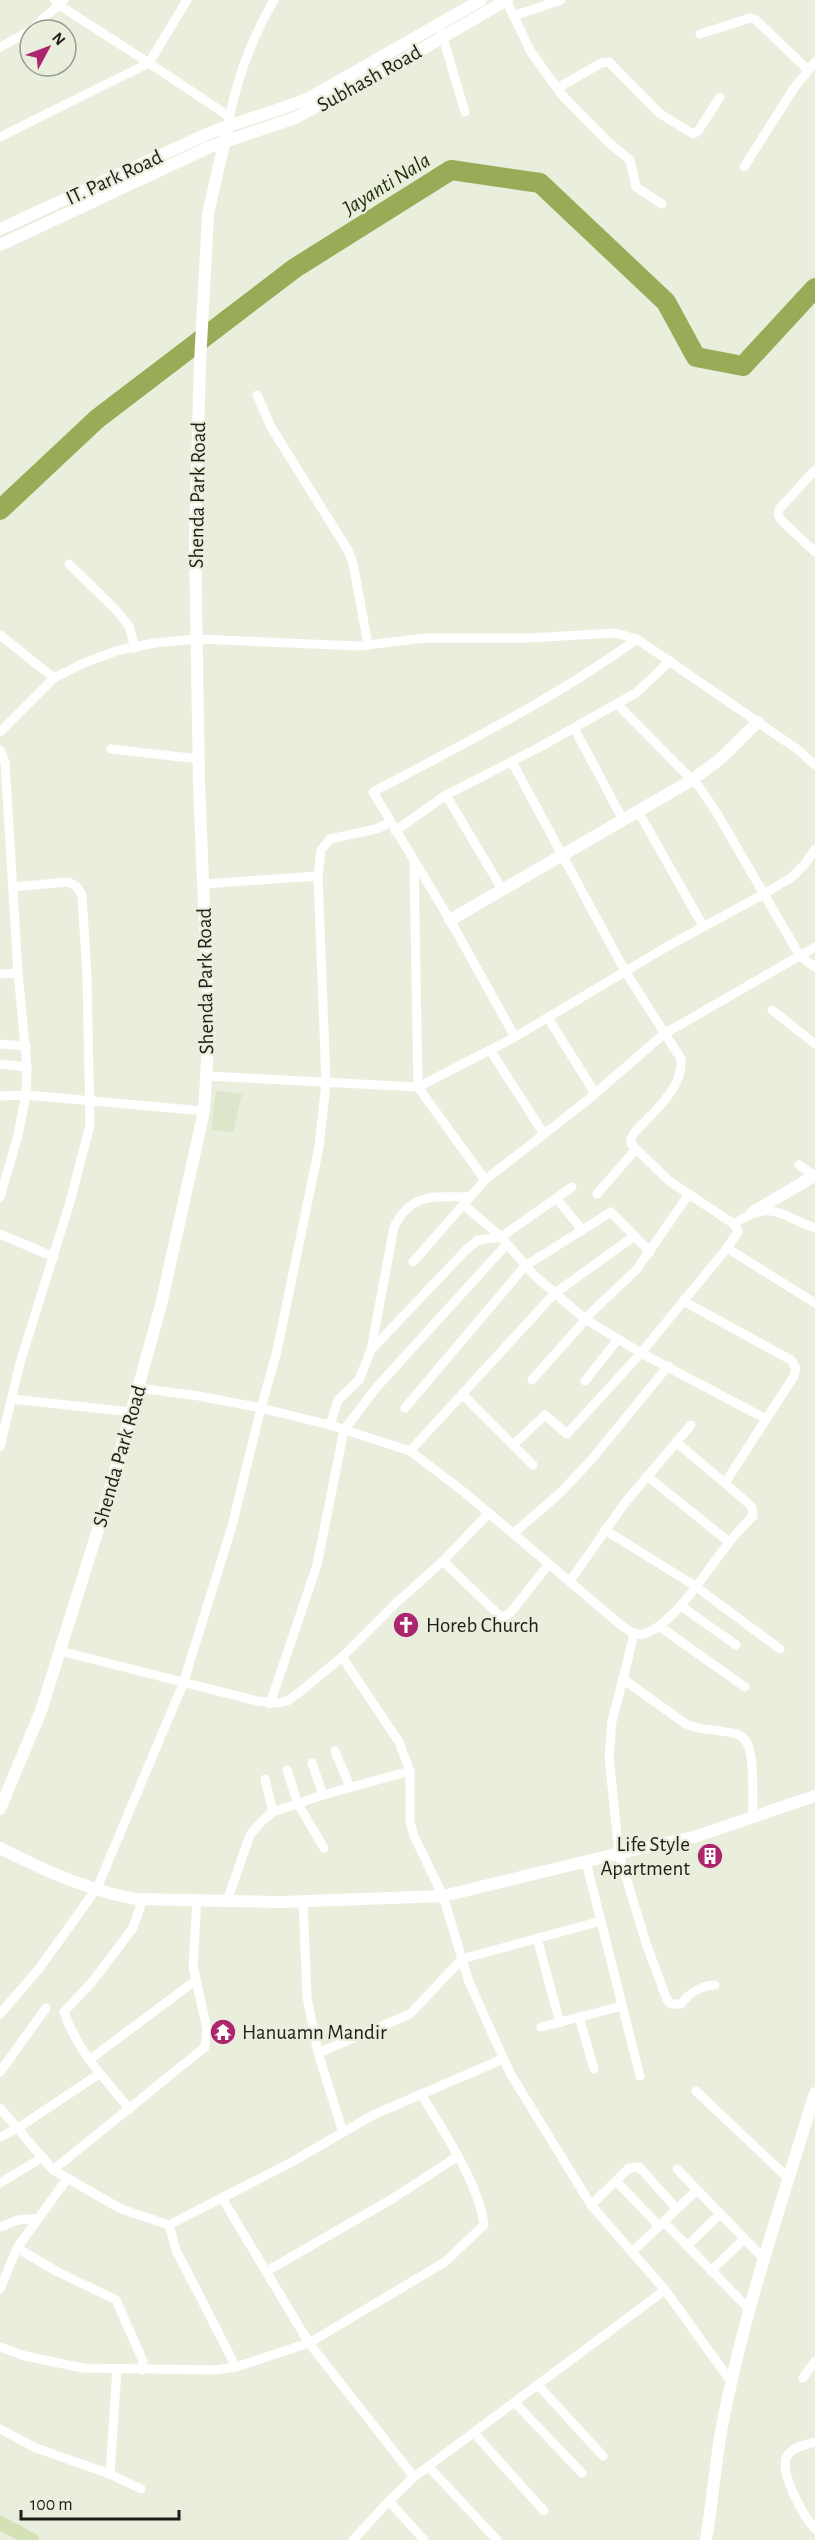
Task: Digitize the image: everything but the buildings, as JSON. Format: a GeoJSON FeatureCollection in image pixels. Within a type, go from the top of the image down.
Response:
{"type":"FeatureCollection","features":[{"type":"Feature","properties":{"kind":"main road","name":"Subhash Road"},"geometry":{"type":"LineString","coordinates":[[225,142],[295,118],[441,32],[481,0]]}},
{"type":"Feature","properties":{"kind":"main road","name":"Subhash Road"},"geometry":{"type":"LineString","coordinates":[[229,121],[279,111],[311,98],[506,0]]}},
{"type":"Feature","properties":{"kind":"main road","name":"Shenda Park Road"},"geometry":{"type":"LineString","coordinates":[[1,1806],[41,1711],[105,1507],[161,1305],[204,1111],[209,1029],[199,759],[195,542],[200,352],[208,214],[229,121]]}},
{"type":"Feature","properties":{"kind":"main road","name":"IT. Park Road"},"geometry":{"type":"LineString","coordinates":[[0,229],[229,121]]}},
{"type":"Feature","properties":{"kind":"main road","name":"IT. Park Road"},"geometry":{"type":"LineString","coordinates":[[0,245],[134,181],[225,142]]}},
{"type":"Feature","properties":{"kind":"main road"},"geometry":{"type":"LineString","coordinates":[[450,920],[692,780],[719,760],[758,722]]}},
{"type":"Feature","properties":{"kind":"main road"},"geometry":{"type":"LineString","coordinates":[[753,1212],[815,1176]]}},
{"type":"Feature","properties":{"kind":"main road"},"geometry":{"type":"LineString","coordinates":[[0,1848],[46,1871],[128,1898],[303,1901],[443,1896],[694,1837],[815,1796]]}},
{"type":"Feature","properties":{"kind":"main road"},"geometry":{"type":"LineString","coordinates":[[706,2540],[721,2432],[732,2383],[750,2310],[815,2093]]}},
{"type":"Feature","properties":{"kind":"main road"},"geometry":{"type":"LineString","coordinates":[[0,2523],[32,2540]]}},
{"type":"Feature","properties":{"kind":"street"},"geometry":{"type":"LineString","coordinates":[[0,137],[149,63],[187,0]]}},
{"type":"Feature","properties":{"kind":"street"},"geometry":{"type":"LineString","coordinates":[[43,18],[59,2],[229,121],[237,82],[249,46],[274,0]]}},
{"type":"Feature","properties":{"kind":"street"},"geometry":{"type":"LineString","coordinates":[[506,0],[531,52],[558,88],[582,116],[630,160],[636,187],[663,204]]}},
{"type":"Feature","properties":{"kind":"street"},"geometry":{"type":"LineString","coordinates":[[513,16],[561,0]]}},
{"type":"Feature","properties":{"kind":"street"},"geometry":{"type":"LineString","coordinates":[[700,34],[750,18],[808,70]]}},
{"type":"Feature","properties":{"kind":"street"},"geometry":{"type":"LineString","coordinates":[[441,32],[465,112]]}},
{"type":"Feature","properties":{"kind":"street"},"geometry":{"type":"LineString","coordinates":[[0,47],[18,37]]}},
{"type":"Feature","properties":{"kind":"street"},"geometry":{"type":"LineString","coordinates":[[558,88],[601,63],[609,62],[659,113],[693,134],[698,131],[720,97]]}},
{"type":"Feature","properties":{"kind":"street"},"geometry":{"type":"LineString","coordinates":[[744,167],[815,62]]}},
{"type":"Feature","properties":{"kind":"street"},"geometry":{"type":"LineString","coordinates":[[257,395],[272,427],[349,552],[368,645]]}},
{"type":"Feature","properties":{"kind":"street"},"geometry":{"type":"LineString","coordinates":[[815,470],[780,508],[778,514],[781,520],[815,552]]}},
{"type":"Feature","properties":{"kind":"street"},"geometry":{"type":"LineString","coordinates":[[69,564],[129,626],[135,648]]}},
{"type":"Feature","properties":{"kind":"street"},"geometry":{"type":"LineString","coordinates":[[0,732],[54,678],[84,663],[119,650],[155,643],[197,639],[316,645],[368,645],[424,638],[528,638],[615,633],[637,639],[797,749],[815,765]]}},
{"type":"Feature","properties":{"kind":"street"},"geometry":{"type":"LineString","coordinates":[[0,635],[54,678]]}},
{"type":"Feature","properties":{"kind":"street"},"geometry":{"type":"LineString","coordinates":[[515,1036],[450,920],[373,792],[536,705],[598,667],[637,639]]}},
{"type":"Feature","properties":{"kind":"street"},"geometry":{"type":"LineString","coordinates":[[0,2014],[38,1970],[97,1888],[183,1684],[232,1526],[277,1351],[319,1147],[326,1083],[318,876],[321,850],[330,839],[392,827],[446,795],[512,762],[636,693],[670,661]]}},
{"type":"Feature","properties":{"kind":"street"},"geometry":{"type":"LineString","coordinates":[[617,704],[692,780],[715,810],[800,956],[815,967]]}},
{"type":"Feature","properties":{"kind":"street"},"geometry":{"type":"LineString","coordinates":[[574,728],[623,820]]}},
{"type":"Feature","properties":{"kind":"street"},"geometry":{"type":"LineString","coordinates":[[111,749],[199,759]]}},
{"type":"Feature","properties":{"kind":"street"},"geometry":{"type":"LineString","coordinates":[[0,750],[5,762],[12,842],[12,887],[27,1067],[26,1095],[17,1139],[0,1197]]}},
{"type":"Feature","properties":{"kind":"street"},"geometry":{"type":"LineString","coordinates":[[512,762],[626,971],[681,1059],[682,1070],[671,1092],[631,1139],[631,1144],[669,1181],[734,1224],[738,1233],[641,1353],[567,1434],[545,1415],[514,1444]]}},
{"type":"Feature","properties":{"kind":"street"},"geometry":{"type":"LineString","coordinates":[[446,795],[502,889]]}},
{"type":"Feature","properties":{"kind":"street"},"geometry":{"type":"LineString","coordinates":[[638,811],[703,926]]}},
{"type":"Feature","properties":{"kind":"street"},"geometry":{"type":"LineString","coordinates":[[207,1076],[418,1087],[548,1018],[703,926],[764,894],[792,877],[814,851]]}},
{"type":"Feature","properties":{"kind":"street"},"geometry":{"type":"LineString","coordinates":[[414,860],[418,1087],[485,1180]]}},
{"type":"Feature","properties":{"kind":"street"},"geometry":{"type":"LineString","coordinates":[[203,884],[318,876]]}},
{"type":"Feature","properties":{"kind":"street"},"geometry":{"type":"LineString","coordinates":[[0,1447],[20,1363],[54,1257],[85,1147],[90,1102],[87,977],[82,895],[76,886],[68,882],[12,887]]}},
{"type":"Feature","properties":{"kind":"street"},"geometry":{"type":"LineString","coordinates":[[413,1262],[485,1180],[664,1034],[815,947]]}},
{"type":"Feature","properties":{"kind":"street"},"geometry":{"type":"LineString","coordinates":[[0,974],[18,973]]}},
{"type":"Feature","properties":{"kind":"street"},"geometry":{"type":"LineString","coordinates":[[772,1010],[815,1044]]}},
{"type":"Feature","properties":{"kind":"street"},"geometry":{"type":"LineString","coordinates":[[548,1018],[595,1092]]}},
{"type":"Feature","properties":{"kind":"street"},"geometry":{"type":"LineString","coordinates":[[0,1044],[26,1046]]}},
{"type":"Feature","properties":{"kind":"street"},"geometry":{"type":"LineString","coordinates":[[490,1050],[544,1134]]}},
{"type":"Feature","properties":{"kind":"street"},"geometry":{"type":"LineString","coordinates":[[0,1064],[27,1067]]}},
{"type":"Feature","properties":{"kind":"street"},"geometry":{"type":"LineString","coordinates":[[0,1096],[26,1095],[204,1111]]}},
{"type":"Feature","properties":{"kind":"street"},"geometry":{"type":"LineString","coordinates":[[597,1194],[636,1149]]}},
{"type":"Feature","properties":{"kind":"street"},"geometry":{"type":"LineString","coordinates":[[799,1165],[815,1176]]}},
{"type":"Feature","properties":{"kind":"street"},"geometry":{"type":"LineString","coordinates":[[270,1704],[317,1565],[344,1430],[376,1388],[504,1240],[572,1187]]}},
{"type":"Feature","properties":{"kind":"street"},"geometry":{"type":"LineString","coordinates":[[532,1380],[585,1319],[637,1269],[689,1194]]}},
{"type":"Feature","properties":{"kind":"street"},"geometry":{"type":"LineString","coordinates":[[330,1425],[338,1400],[359,1380],[371,1350],[394,1227],[402,1212],[411,1204],[425,1199],[466,1200],[525,1266],[585,1319],[641,1353],[766,1419]]}},
{"type":"Feature","properties":{"kind":"street"},"geometry":{"type":"LineString","coordinates":[[557,1199],[582,1230]]}},
{"type":"Feature","properties":{"kind":"street"},"geometry":{"type":"LineString","coordinates":[[734,1224],[753,1212],[776,1211],[815,1228]]}},
{"type":"Feature","properties":{"kind":"street"},"geometry":{"type":"LineString","coordinates":[[405,1408],[525,1266],[611,1212],[650,1252]]}},
{"type":"Feature","properties":{"kind":"street"},"geometry":{"type":"LineString","coordinates":[[0,1234],[54,1257]]}},
{"type":"Feature","properties":{"kind":"street"},"geometry":{"type":"LineString","coordinates":[[410,1451],[554,1294],[633,1237]]}},
{"type":"Feature","properties":{"kind":"street"},"geometry":{"type":"LineString","coordinates":[[371,1350],[473,1244],[484,1239],[504,1240]]}},
{"type":"Feature","properties":{"kind":"street"},"geometry":{"type":"LineString","coordinates":[[727,1248],[815,1303]]}},
{"type":"Feature","properties":{"kind":"street"},"geometry":{"type":"LineString","coordinates":[[683,1301],[794,1364],[796,1368],[794,1376],[726,1483]]}},
{"type":"Feature","properties":{"kind":"street"},"geometry":{"type":"LineString","coordinates":[[585,1381],[618,1339]]}},
{"type":"Feature","properties":{"kind":"street"},"geometry":{"type":"LineString","coordinates":[[513,1534],[561,1492],[592,1459],[668,1366]]}},
{"type":"Feature","properties":{"kind":"street"},"geometry":{"type":"LineString","coordinates":[[138,1388],[261,1408],[330,1425],[410,1451],[489,1513],[622,1626],[634,1634],[642,1635],[659,1626],[681,1606],[729,1542],[753,1516],[754,1511],[726,1483],[676,1442]]}},
{"type":"Feature","properties":{"kind":"street"},"geometry":{"type":"LineString","coordinates":[[462,1394],[533,1465]]}},
{"type":"Feature","properties":{"kind":"street"},"geometry":{"type":"LineString","coordinates":[[12,1399],[131,1412]]}},
{"type":"Feature","properties":{"kind":"street"},"geometry":{"type":"LineString","coordinates":[[570,1581],[605,1530],[691,1425]]}},
{"type":"Feature","properties":{"kind":"street"},"geometry":{"type":"LineString","coordinates":[[647,1476],[729,1542]]}},
{"type":"Feature","properties":{"kind":"street"},"geometry":{"type":"LineString","coordinates":[[60,1651],[183,1684],[270,1704],[287,1701],[342,1657],[395,1604],[443,1561],[489,1513]]}},
{"type":"Feature","properties":{"kind":"street"},"geometry":{"type":"LineString","coordinates":[[605,1530],[695,1586],[780,1649]]}},
{"type":"Feature","properties":{"kind":"street"},"geometry":{"type":"LineString","coordinates":[[443,1561],[502,1618],[511,1612],[549,1564]]}},
{"type":"Feature","properties":{"kind":"street"},"geometry":{"type":"LineString","coordinates":[[681,1606],[736,1645]]}},
{"type":"Feature","properties":{"kind":"street"},"geometry":{"type":"LineString","coordinates":[[659,1626],[745,1687]]}},
{"type":"Feature","properties":{"kind":"street"},"geometry":{"type":"LineString","coordinates":[[634,1634],[612,1721],[609,1757],[619,1854],[645,1943],[667,2000],[671,2004],[681,2004],[690,1993],[715,1985]]}},
{"type":"Feature","properties":{"kind":"street"},"geometry":{"type":"LineString","coordinates":[[342,1657],[399,1742],[410,1771],[412,1828],[443,1896],[469,1982],[503,2059],[591,2205],[665,2290],[732,2383]]}},
{"type":"Feature","properties":{"kind":"street"},"geometry":{"type":"LineString","coordinates":[[623,1679],[686,1724],[697,1729],[731,1732],[741,1736],[750,1753],[753,1817]]}},
{"type":"Feature","properties":{"kind":"street"},"geometry":{"type":"LineString","coordinates":[[335,1751],[350,1787]]}},
{"type":"Feature","properties":{"kind":"street"},"geometry":{"type":"LineString","coordinates":[[312,1763],[323,1795]]}},
{"type":"Feature","properties":{"kind":"street"},"geometry":{"type":"LineString","coordinates":[[287,1770],[298,1804],[324,1848]]}},
{"type":"Feature","properties":{"kind":"street"},"geometry":{"type":"LineString","coordinates":[[227,1901],[250,1835],[273,1812],[323,1795],[410,1771]]}},
{"type":"Feature","properties":{"kind":"street"},"geometry":{"type":"LineString","coordinates":[[265,1779],[273,1812]]}},
{"type":"Feature","properties":{"kind":"street"},"geometry":{"type":"LineString","coordinates":[[586,1862],[640,2076]]}},
{"type":"Feature","properties":{"kind":"street"},"geometry":{"type":"LineString","coordinates":[[130,2109],[89,2060],[69,2027],[64,2012],[92,1982],[133,1928],[143,1899]]}},
{"type":"Feature","properties":{"kind":"street"},"geometry":{"type":"LineString","coordinates":[[53,2170],[205,2047],[207,2029],[193,1966],[197,1899]]}},
{"type":"Feature","properties":{"kind":"street"},"geometry":{"type":"LineString","coordinates":[[303,1901],[307,1997],[318,2053],[343,2132]]}},
{"type":"Feature","properties":{"kind":"street"},"geometry":{"type":"LineString","coordinates":[[318,2053],[410,2014],[462,1959],[601,1921]]}},
{"type":"Feature","properties":{"kind":"street"},"geometry":{"type":"LineString","coordinates":[[537,1938],[560,2023]]}},
{"type":"Feature","properties":{"kind":"street"},"geometry":{"type":"LineString","coordinates":[[89,2060],[195,1981]]}},
{"type":"Feature","properties":{"kind":"street"},"geometry":{"type":"LineString","coordinates":[[541,2027],[622,2006]]}},
{"type":"Feature","properties":{"kind":"street"},"geometry":{"type":"LineString","coordinates":[[0,2072],[46,2008]]}},
{"type":"Feature","properties":{"kind":"street"},"geometry":{"type":"LineString","coordinates":[[579,2018],[594,2069]]}},
{"type":"Feature","properties":{"kind":"street"},"geometry":{"type":"LineString","coordinates":[[0,2108],[53,2170],[121,2209],[168,2225],[373,2115],[503,2059]]}},
{"type":"Feature","properties":{"kind":"street"},"geometry":{"type":"LineString","coordinates":[[0,2137],[18,2128],[99,2074]]}},
{"type":"Feature","properties":{"kind":"street"},"geometry":{"type":"LineString","coordinates":[[696,2091],[789,2179]]}},
{"type":"Feature","properties":{"kind":"street"},"geometry":{"type":"LineString","coordinates":[[0,2347],[25,2356],[83,2368],[216,2370],[236,2367],[309,2343],[445,2262],[484,2225],[482,2212],[458,2156],[421,2094]]}},
{"type":"Feature","properties":{"kind":"street"},"geometry":{"type":"LineString","coordinates":[[267,2271],[392,2199],[458,2156]]}},
{"type":"Feature","properties":{"kind":"street"},"geometry":{"type":"LineString","coordinates":[[0,2183],[43,2157]]}},
{"type":"Feature","properties":{"kind":"street"},"geometry":{"type":"LineString","coordinates":[[591,2205],[629,2168],[639,2167],[677,2209]]}},
{"type":"Feature","properties":{"kind":"street"},"geometry":{"type":"LineString","coordinates":[[677,2169],[765,2260]]}},
{"type":"Feature","properties":{"kind":"street"},"geometry":{"type":"LineString","coordinates":[[0,2289],[17,2248],[67,2179]]}},
{"type":"Feature","properties":{"kind":"street"},"geometry":{"type":"LineString","coordinates":[[616,2181],[687,2246],[750,2310]]}},
{"type":"Feature","properties":{"kind":"street"},"geometry":{"type":"LineString","coordinates":[[632,2252],[697,2190]]}},
{"type":"Feature","properties":{"kind":"street"},"geometry":{"type":"LineString","coordinates":[[222,2198],[309,2343],[414,2477]]}},
{"type":"Feature","properties":{"kind":"street"},"geometry":{"type":"LineString","coordinates":[[687,2246],[720,2214]]}},
{"type":"Feature","properties":{"kind":"street"},"geometry":{"type":"LineString","coordinates":[[0,2227],[18,2220],[39,2218]]}},
{"type":"Feature","properties":{"kind":"street"},"geometry":{"type":"LineString","coordinates":[[168,2225],[176,2250],[236,2367]]}},
{"type":"Feature","properties":{"kind":"street"},"geometry":{"type":"LineString","coordinates":[[711,2271],[744,2239]]}},
{"type":"Feature","properties":{"kind":"street"},"geometry":{"type":"LineString","coordinates":[[17,2248],[56,2271],[116,2300],[143,2361],[142,2370]]}},
{"type":"Feature","properties":{"kind":"street"},"geometry":{"type":"LineString","coordinates":[[353,2540],[414,2477],[665,2290]]}},
{"type":"Feature","properties":{"kind":"street"},"geometry":{"type":"LineString","coordinates":[[803,2378],[815,2361]]}},
{"type":"Feature","properties":{"kind":"street"},"geometry":{"type":"LineString","coordinates":[[110,2474],[117,2369]]}},
{"type":"Feature","properties":{"kind":"street"},"geometry":{"type":"LineString","coordinates":[[538,2385],[603,2456]]}},
{"type":"Feature","properties":{"kind":"street"},"geometry":{"type":"LineString","coordinates":[[515,2403],[582,2473]]}},
{"type":"Feature","properties":{"kind":"street"},"geometry":{"type":"LineString","coordinates":[[0,2429],[36,2448],[110,2474],[141,2489]]}},
{"type":"Feature","properties":{"kind":"street"},"geometry":{"type":"LineString","coordinates":[[474,2433],[544,2511]]}},
{"type":"Feature","properties":{"kind":"street"},"geometry":{"type":"LineString","coordinates":[[815,2442],[792,2450],[786,2458],[786,2470],[795,2496],[815,2529]]}},
{"type":"Feature","properties":{"kind":"street"},"geometry":{"type":"LineString","coordinates":[[429,2467],[497,2540]]}},
{"type":"Feature","properties":{"kind":"street"},"geometry":{"type":"LineString","coordinates":[[389,2501],[424,2540]]}},
{"type":"Feature","properties":{"kind":"shaded area"},"geometry":{"type":"Polygon","coordinates":[[[216,1091],[242,1094],[233,1132],[211,1130],[216,1091]]]}},
{"type":"Feature","properties":{"kind":"waterway","name":"Jayanti Nala"},"geometry":{"type":"LineString","coordinates":[[0,510],[97,419],[295,268],[451,170],[540,183],[666,302],[696,357],[743,366],[815,288]]}},
{"type":"Feature","properties":{"kind":"place","name":"Horeb Church"},"geometry":{"type":"Point","coordinates":[406,1625]}},
{"type":"Feature","properties":{"kind":"place","name":"Life Style Apartment"},"geometry":{"type":"Point","coordinates":[710,1856]}},
{"type":"Feature","properties":{"kind":"place","name":"Hanuamn Mandir"},"geometry":{"type":"Point","coordinates":[223,2032]}}]}
